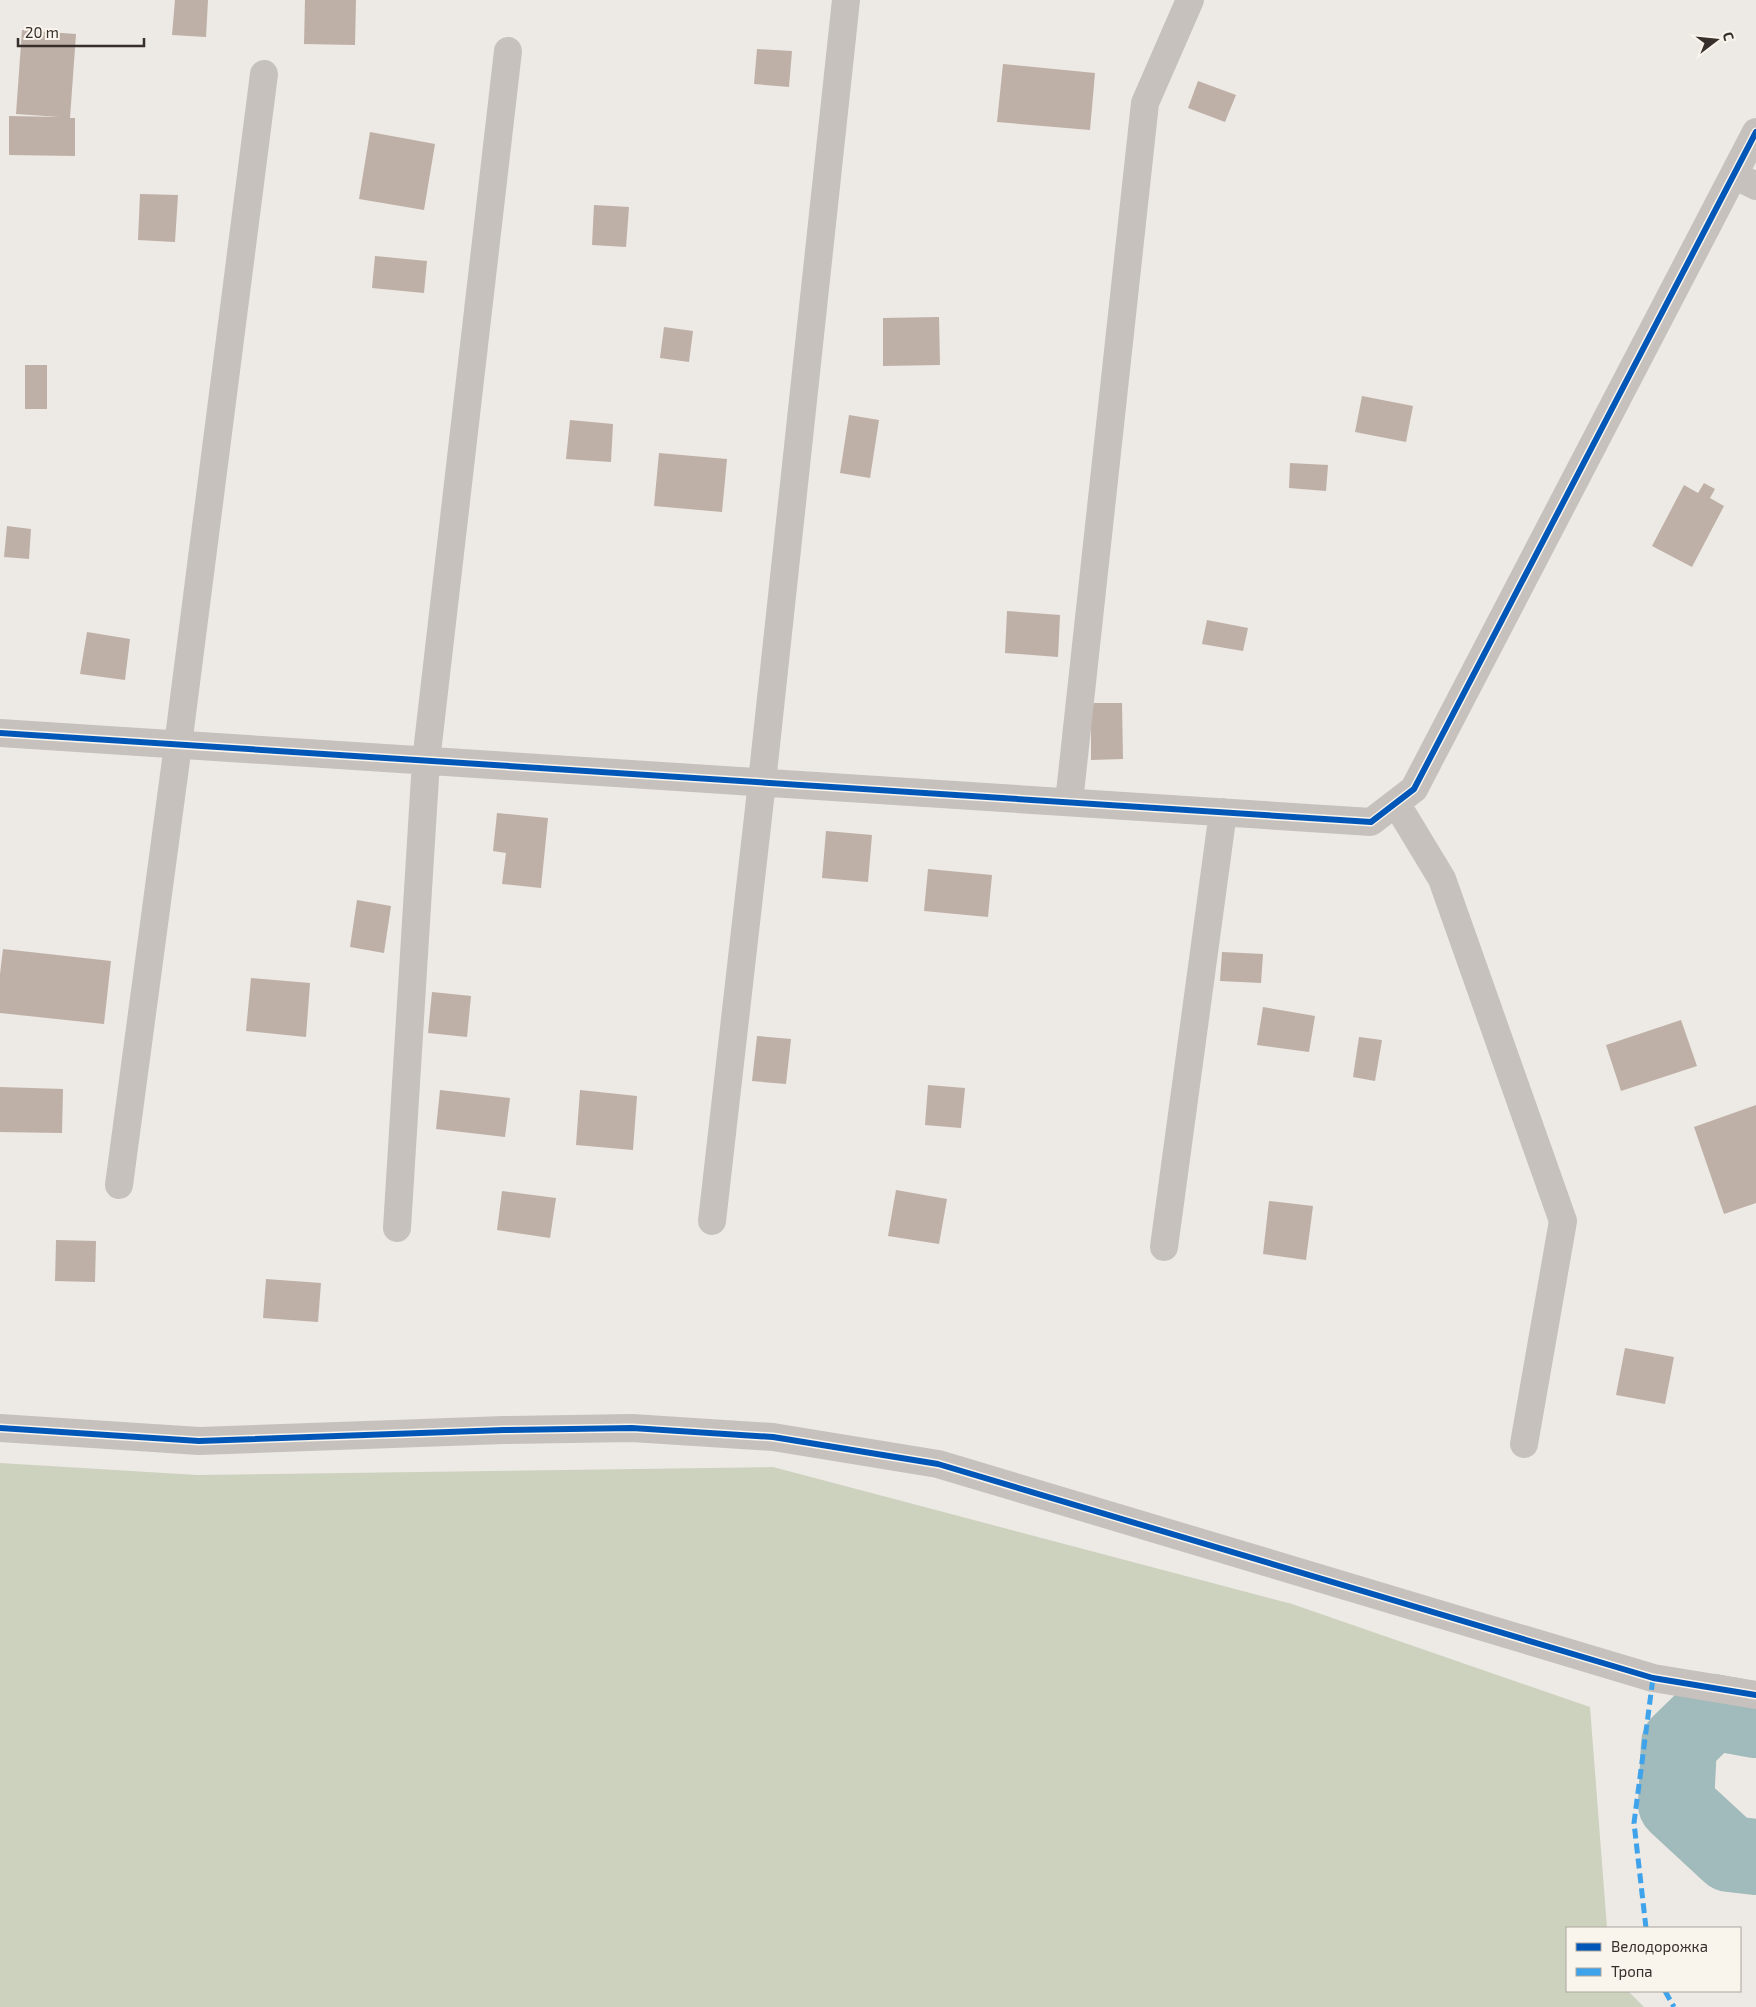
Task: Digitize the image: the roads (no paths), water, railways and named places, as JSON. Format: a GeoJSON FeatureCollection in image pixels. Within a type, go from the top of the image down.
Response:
{"type":"FeatureCollection","features":[{"type":"Feature","properties":{"kind":"street"},"geometry":{"type":"LineString","coordinates":[[712,1221],[762,782],[846,0]]}},
{"type":"Feature","properties":{"kind":"street"},"geometry":{"type":"LineString","coordinates":[[1069,802],[1145,103],[1190,0]]}},
{"type":"Feature","properties":{"kind":"street"},"geometry":{"type":"LineString","coordinates":[[397,1228],[426,761],[508,51]]}},
{"type":"Feature","properties":{"kind":"street"},"geometry":{"type":"LineString","coordinates":[[118,1185],[178,745],[264,74]]}},
{"type":"Feature","properties":{"kind":"street"},"geometry":{"type":"LineString","coordinates":[[0,733],[1371,822],[1414,789],[1745,180],[1756,132]]}},
{"type":"Feature","properties":{"kind":"street"},"geometry":{"type":"LineString","coordinates":[[1396,803],[1442,879],[1563,1221],[1524,1444]]}},
{"type":"Feature","properties":{"kind":"street"},"geometry":{"type":"LineString","coordinates":[[1164,1247],[1223,812]]}},
{"type":"Feature","properties":{"kind":"street"},"geometry":{"type":"LineString","coordinates":[[0,1428],[199,1441],[504,1430],[632,1428],[773,1437],[938,1464],[1653,1678],[1754,1694]]}},
{"type":"Feature","properties":{"kind":"waterway"},"geometry":{"type":"LineString","coordinates":[[1756,1720],[1712,1712],[1679,1744],[1676,1804],[1730,1854],[1756,1857]]}}]}
